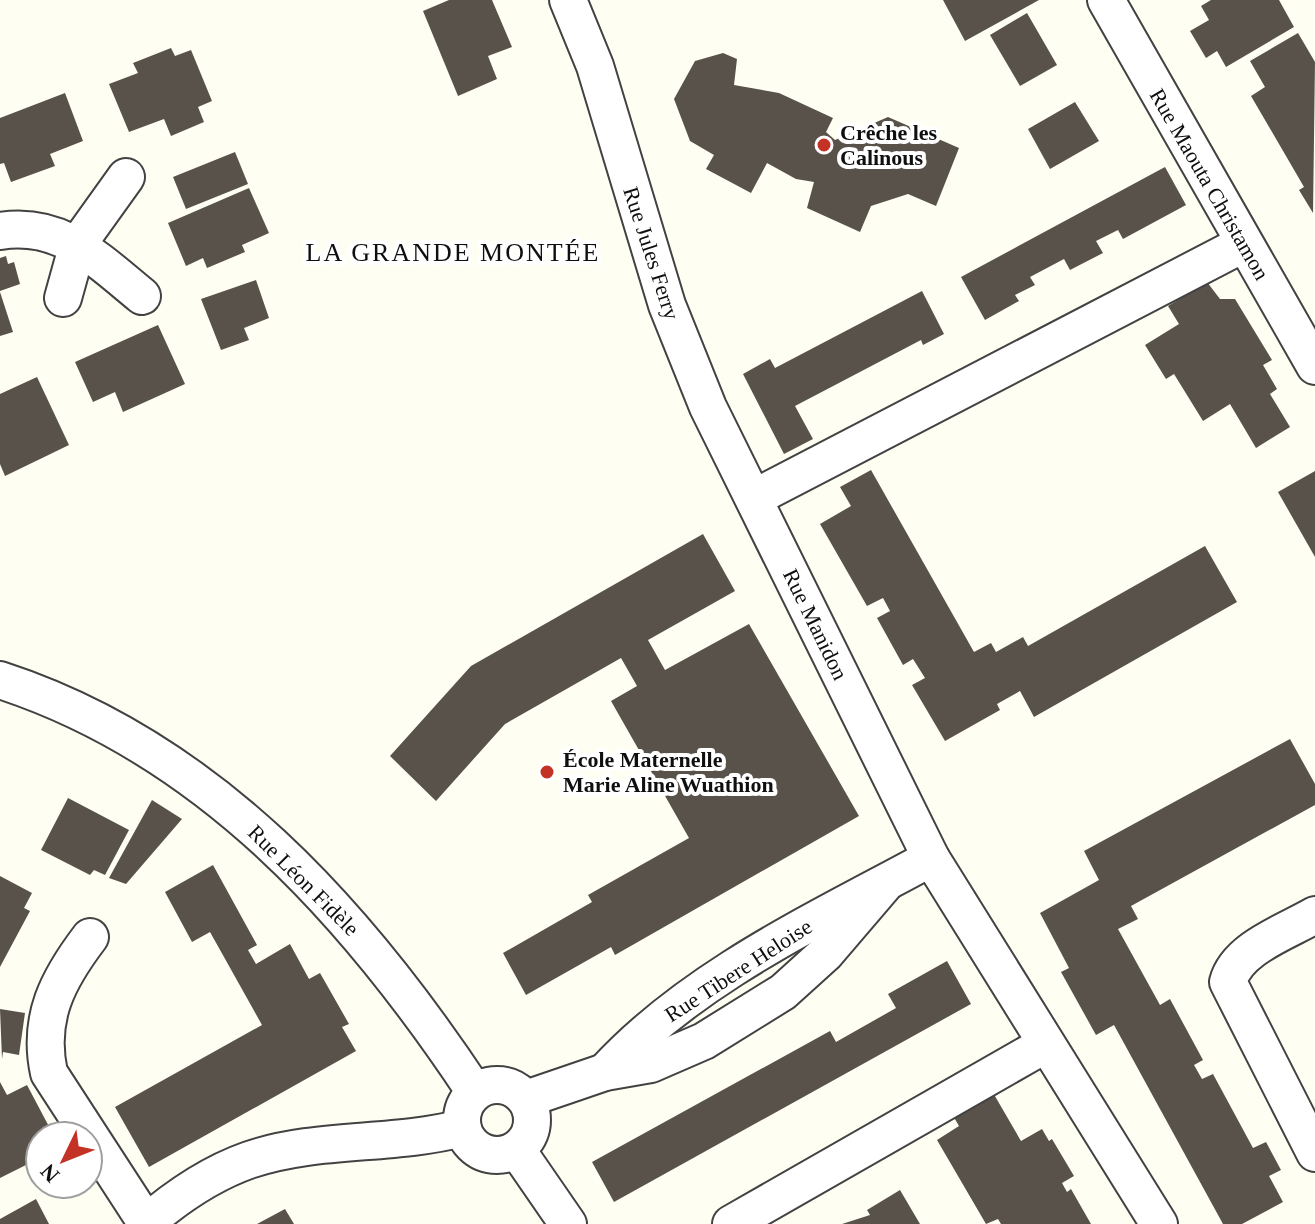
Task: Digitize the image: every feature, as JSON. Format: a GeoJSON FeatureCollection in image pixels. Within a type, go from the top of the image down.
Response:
{"type":"FeatureCollection","features":[{"type":"Feature","properties":{"kind":"street","name":"Rue Jules Ferry"},"geometry":{"type":"LineString","coordinates":[[568,0],[595,66],[667,305],[708,407],[754,498]]}},
{"type":"Feature","properties":{"kind":"street","name":"Rue Maouta Christamon"},"geometry":{"type":"LineString","coordinates":[[1106,0],[1315,366]]}},
{"type":"Feature","properties":{"kind":"street"},"geometry":{"type":"LineString","coordinates":[[63,298],[78,244],[126,177]]}},
{"type":"Feature","properties":{"kind":"street"},"geometry":{"type":"LineString","coordinates":[[0,231],[41,231],[78,244],[142,296]]}},
{"type":"Feature","properties":{"kind":"street"},"geometry":{"type":"LineString","coordinates":[[754,498],[1243,244]]}},
{"type":"Feature","properties":{"kind":"street","name":"Rue Manidon"},"geometry":{"type":"LineString","coordinates":[[754,498],[931,858],[1159,1224]]}},
{"type":"Feature","properties":{"kind":"street","name":"Rue Léon Fidèle"},"geometry":{"type":"LineString","coordinates":[[0,680],[82,711],[178,768],[266,836],[348,920],[424,1016],[475,1092]]}},
{"type":"Feature","properties":{"kind":"street","name":"Rue Tibere Heloise"},"geometry":{"type":"LineString","coordinates":[[526,1099],[605,1072],[638,1036],[731,972],[828,913],[931,858]]}},
{"type":"Feature","properties":{"kind":"street"},"geometry":{"type":"LineString","coordinates":[[1315,915],[1241,958],[1232,969],[1228,982],[1315,1153]]}},
{"type":"Feature","properties":{"kind":"street"},"geometry":{"type":"LineString","coordinates":[[90,937],[63,973],[49,1011],[44,1050],[49,1073],[146,1224],[192,1189],[249,1160],[282,1152],[432,1136],[462,1128]]}},
{"type":"Feature","properties":{"kind":"street"},"geometry":{"type":"LineString","coordinates":[[731,1224],[1046,1044]]}},
{"type":"Feature","properties":{"kind":"street"},"geometry":{"type":"LineString","coordinates":[[488,1085],[502,1085],[526,1099],[532,1127],[527,1140],[517,1150],[491,1156],[467,1141],[461,1115],[475,1092],[488,1085]]}},
{"type":"Feature","properties":{"kind":"street"},"geometry":{"type":"LineString","coordinates":[[517,1150],[568,1224]]}},
{"type":"Feature","properties":{"kind":"building"},"geometry":{"type":"Polygon","coordinates":[[[449,0],[492,0],[512,47],[488,56],[497,79],[458,96],[423,11],[449,0]]]}},
{"type":"Feature","properties":{"kind":"building"},"geometry":{"type":"Polygon","coordinates":[[[943,0],[1039,0],[965,41],[943,0]]]}},
{"type":"Feature","properties":{"kind":"building"},"geometry":{"type":"Polygon","coordinates":[[[1211,0],[1279,0],[1294,27],[1226,67],[1217,51],[1206,58],[1190,31],[1209,20],[1201,6],[1211,0]]]}},
{"type":"Feature","properties":{"kind":"building"},"geometry":{"type":"Polygon","coordinates":[[[1027,13],[1057,65],[1020,86],[990,35],[1027,13]]]}},
{"type":"Feature","properties":{"kind":"building"},"geometry":{"type":"Polygon","coordinates":[[[1298,33],[1315,62],[1313,213],[1299,190],[1304,187],[1251,96],[1265,87],[1250,61],[1298,33]]]}},
{"type":"Feature","properties":{"kind":"building"},"geometry":{"type":"Polygon","coordinates":[[[171,48],[175,56],[191,50],[212,101],[198,107],[204,122],[171,136],[164,119],[129,132],[109,84],[138,73],[133,63],[171,48]]]}},
{"type":"Feature","properties":{"kind":"building","name":"Crêche les Calinous"},"geometry":{"type":"Polygon","coordinates":[[[723,53],[737,59],[734,85],[779,93],[833,118],[826,132],[835,140],[888,117],[959,148],[936,206],[908,194],[871,206],[860,232],[807,208],[814,182],[796,179],[767,163],[751,193],[706,169],[714,155],[690,141],[674,99],[695,61],[723,53]]]}},
{"type":"Feature","properties":{"kind":"building"},"geometry":{"type":"Polygon","coordinates":[[[65,93],[83,141],[50,154],[55,166],[11,182],[4,163],[0,164],[0,118],[65,93]]]}},
{"type":"Feature","properties":{"kind":"building"},"geometry":{"type":"Polygon","coordinates":[[[1075,102],[1099,141],[1050,169],[1028,129],[1075,102]]]}},
{"type":"Feature","properties":{"kind":"building"},"geometry":{"type":"Polygon","coordinates":[[[235,152],[248,184],[186,209],[173,177],[235,152]]]}},
{"type":"Feature","properties":{"kind":"building"},"geometry":{"type":"Polygon","coordinates":[[[1165,167],[1186,205],[1123,239],[1118,230],[1096,241],[1103,253],[1070,270],[1064,259],[1030,277],[1035,285],[1015,295],[1019,301],[985,320],[961,277],[1165,167]]]}},
{"type":"Feature","properties":{"kind":"building"},"geometry":{"type":"Polygon","coordinates":[[[249,188],[269,233],[242,245],[245,252],[207,268],[203,258],[186,266],[168,223],[249,188]]]}},
{"type":"Feature","properties":{"kind":"building"},"geometry":{"type":"Polygon","coordinates":[[[6,256],[8,264],[14,262],[20,284],[0,291],[0,258],[6,256]]]}},
{"type":"Feature","properties":{"kind":"building"},"geometry":{"type":"Polygon","coordinates":[[[256,280],[269,318],[244,328],[249,340],[221,350],[201,299],[256,280]]]}},
{"type":"Feature","properties":{"kind":"building"},"geometry":{"type":"Polygon","coordinates":[[[1207,282],[1220,299],[1235,299],[1272,360],[1263,365],[1277,389],[1270,394],[1290,427],[1256,448],[1230,404],[1203,421],[1174,374],[1166,379],[1145,345],[1179,324],[1168,306],[1207,282]]]}},
{"type":"Feature","properties":{"kind":"building"},"geometry":{"type":"Polygon","coordinates":[[[922,291],[944,334],[923,345],[921,340],[795,406],[813,439],[784,454],[743,374],[770,359],[775,368],[922,291]]]}},
{"type":"Feature","properties":{"kind":"building"},"geometry":{"type":"Polygon","coordinates":[[[0,292],[13,332],[0,336],[0,292]]]}},
{"type":"Feature","properties":{"kind":"building"},"geometry":{"type":"Polygon","coordinates":[[[158,325],[185,384],[123,412],[115,392],[93,402],[75,362],[158,325]]]}},
{"type":"Feature","properties":{"kind":"building"},"geometry":{"type":"Polygon","coordinates":[[[37,377],[69,445],[5,476],[0,464],[0,394],[37,377]]]}},
{"type":"Feature","properties":{"kind":"building"},"geometry":{"type":"Polygon","coordinates":[[[871,470],[974,652],[991,643],[996,652],[1023,637],[1028,646],[1205,546],[1237,602],[1034,717],[1020,691],[997,704],[1000,710],[945,741],[912,685],[925,678],[913,659],[903,665],[877,618],[890,611],[883,598],[867,606],[820,524],[851,506],[840,487],[871,470]]]}},
{"type":"Feature","properties":{"kind":"building"},"geometry":{"type":"Polygon","coordinates":[[[1315,471],[1315,557],[1278,492],[1315,471]]]}},
{"type":"Feature","properties":{"kind":"building"},"geometry":{"type":"Polygon","coordinates":[[[703,534],[735,591],[648,640],[665,670],[749,624],[859,816],[615,955],[611,947],[526,995],[503,953],[592,902],[588,895],[689,838],[611,701],[637,686],[621,658],[505,724],[436,801],[390,756],[471,666],[703,534]]]}},
{"type":"Feature","properties":{"kind":"building"},"geometry":{"type":"Polygon","coordinates":[[[1290,739],[1315,784],[1315,805],[1131,906],[1138,919],[1118,929],[1160,1005],[1170,999],[1203,1060],[1194,1065],[1202,1079],[1213,1074],[1253,1148],[1266,1142],[1281,1170],[1269,1176],[1283,1202],[1242,1224],[1223,1224],[1114,1025],[1096,1035],[1061,972],[1069,968],[1040,913],[1099,880],[1084,851],[1290,739]]]}},
{"type":"Feature","properties":{"kind":"building"},"geometry":{"type":"Polygon","coordinates":[[[68,798],[129,830],[105,875],[94,870],[90,875],[41,850],[68,798]]]}},
{"type":"Feature","properties":{"kind":"building"},"geometry":{"type":"Polygon","coordinates":[[[152,800],[182,819],[126,884],[109,878],[152,800]]]}},
{"type":"Feature","properties":{"kind":"building"},"geometry":{"type":"Polygon","coordinates":[[[213,865],[257,945],[248,950],[256,964],[290,944],[309,979],[320,973],[349,1024],[342,1027],[356,1051],[149,1167],[115,1107],[262,1025],[210,932],[192,942],[165,892],[213,865]]]}},
{"type":"Feature","properties":{"kind":"building"},"geometry":{"type":"Polygon","coordinates":[[[0,876],[32,893],[24,908],[30,911],[0,967],[0,876]]]}},
{"type":"Feature","properties":{"kind":"building"},"geometry":{"type":"Polygon","coordinates":[[[947,961],[971,1004],[614,1202],[592,1162],[830,1031],[836,1042],[896,1008],[888,994],[947,961]]]}},
{"type":"Feature","properties":{"kind":"building"},"geometry":{"type":"Polygon","coordinates":[[[0,1009],[25,1013],[19,1055],[3,1052],[2,1059],[0,1009]]]}},
{"type":"Feature","properties":{"kind":"building"},"geometry":{"type":"Polygon","coordinates":[[[0,1082],[7,1095],[27,1085],[46,1120],[24,1120],[24,1166],[0,1178],[0,1082]]]}},
{"type":"Feature","properties":{"kind":"building"},"geometry":{"type":"Polygon","coordinates":[[[992,1091],[1021,1141],[1042,1129],[1049,1141],[1052,1139],[1074,1176],[1062,1183],[1067,1192],[1071,1189],[1091,1224],[1001,1224],[998,1219],[986,1224],[937,1140],[959,1126],[952,1114],[992,1091]]]}},
{"type":"Feature","properties":{"kind":"building"},"geometry":{"type":"Polygon","coordinates":[[[900,1190],[920,1224],[842,1224],[870,1215],[867,1210],[900,1190]]]}},
{"type":"Feature","properties":{"kind":"building"},"geometry":{"type":"Polygon","coordinates":[[[37,1200],[49,1224],[0,1224],[0,1219],[37,1200]]]}},
{"type":"Feature","properties":{"kind":"building"},"geometry":{"type":"Polygon","coordinates":[[[285,1209],[294,1224],[257,1224],[285,1209]]]}},
{"type":"Feature","properties":{"kind":"place","name":"Crêche les Calinous"},"geometry":{"type":"Point","coordinates":[824,145]}},
{"type":"Feature","properties":{"kind":"place","name":"École Maternelle Marie Aline Wuathion"},"geometry":{"type":"Point","coordinates":[547,772]}},
{"type":"Feature","properties":{"kind":"district","name":"LA GRANDE MONTÉE"},"geometry":{"type":"Point","coordinates":[453,252]}}]}
